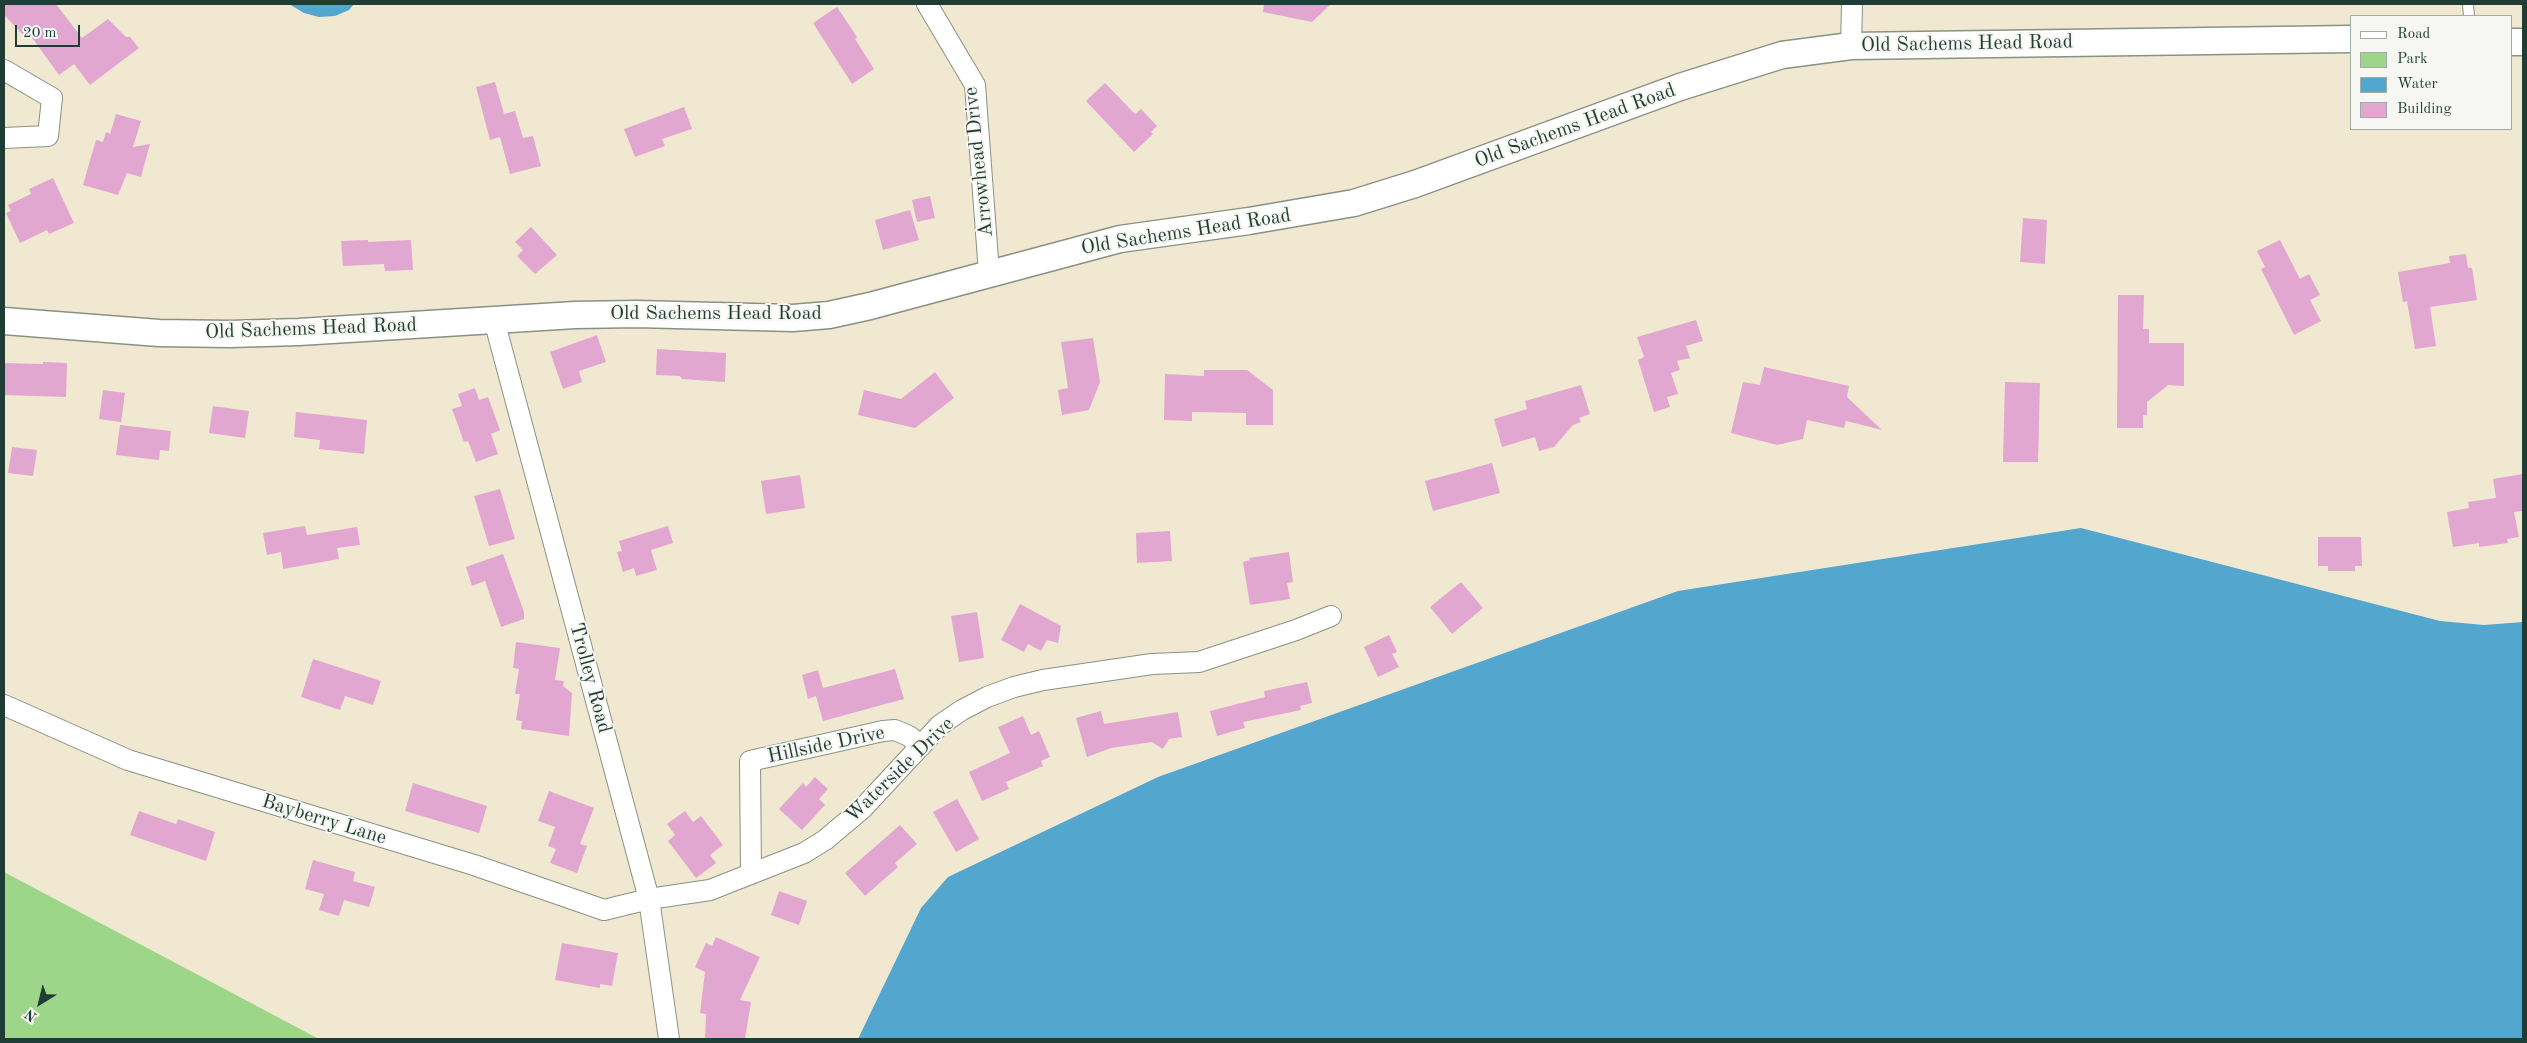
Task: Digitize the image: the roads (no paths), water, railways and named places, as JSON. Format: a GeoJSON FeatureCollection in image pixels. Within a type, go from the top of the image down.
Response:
{"type":"FeatureCollection","features":[{"type":"Feature","properties":{"kind":"street","name":"Arrowhead Drive"},"geometry":{"type":"LineString","coordinates":[[927,4],[975,85],[989,273]]}},
{"type":"Feature","properties":{"kind":"street"},"geometry":{"type":"LineString","coordinates":[[1851,46],[1852,4]]}},
{"type":"Feature","properties":{"kind":"street","name":"Old Sachems Head Road"},"geometry":{"type":"LineString","coordinates":[[4,321],[159,333],[230,334],[308,332],[575,315],[637,314],[794,318],[870,306],[1120,239],[1285,216],[1354,203],[1415,184],[1598,116],[1782,55],[1851,46],[2350,39]]}},
{"type":"Feature","properties":{"kind":"street"},"geometry":{"type":"LineString","coordinates":[[4,70],[52,98],[48,136],[4,138]]}},
{"type":"Feature","properties":{"kind":"street","name":"Trolley Road"},"geometry":{"type":"LineString","coordinates":[[494,320],[650,899],[669,1039]]}},
{"type":"Feature","properties":{"kind":"street","name":"Waterside Drive"},"geometry":{"type":"LineString","coordinates":[[650,899],[699,893],[789,860],[826,840],[863,808],[940,725],[962,710],[1014,687],[1052,678],[1152,664],[1199,662],[1296,630],[1331,616]]}},
{"type":"Feature","properties":{"kind":"street","name":"Bayberry Lane"},"geometry":{"type":"LineString","coordinates":[[4,706],[128,760],[474,865],[604,910],[650,899]]}},
{"type":"Feature","properties":{"kind":"street","name":"Hillside Drive"},"geometry":{"type":"LineString","coordinates":[[751,874],[750,761],[883,731],[895,730],[909,736],[921,746]]}},
{"type":"Feature","properties":{"kind":"water"},"geometry":{"type":"Polygon","coordinates":[[[289,4],[354,4],[349,10],[335,16],[319,17],[304,13],[289,4]]]}},
{"type":"Feature","properties":{"kind":"water"},"geometry":{"type":"Polygon","coordinates":[[[2081,528],[2440,621],[2484,625],[2523,622],[2523,1039],[858,1039],[921,908],[948,877],[1158,777],[1678,591],[2081,528]]]}}]}
